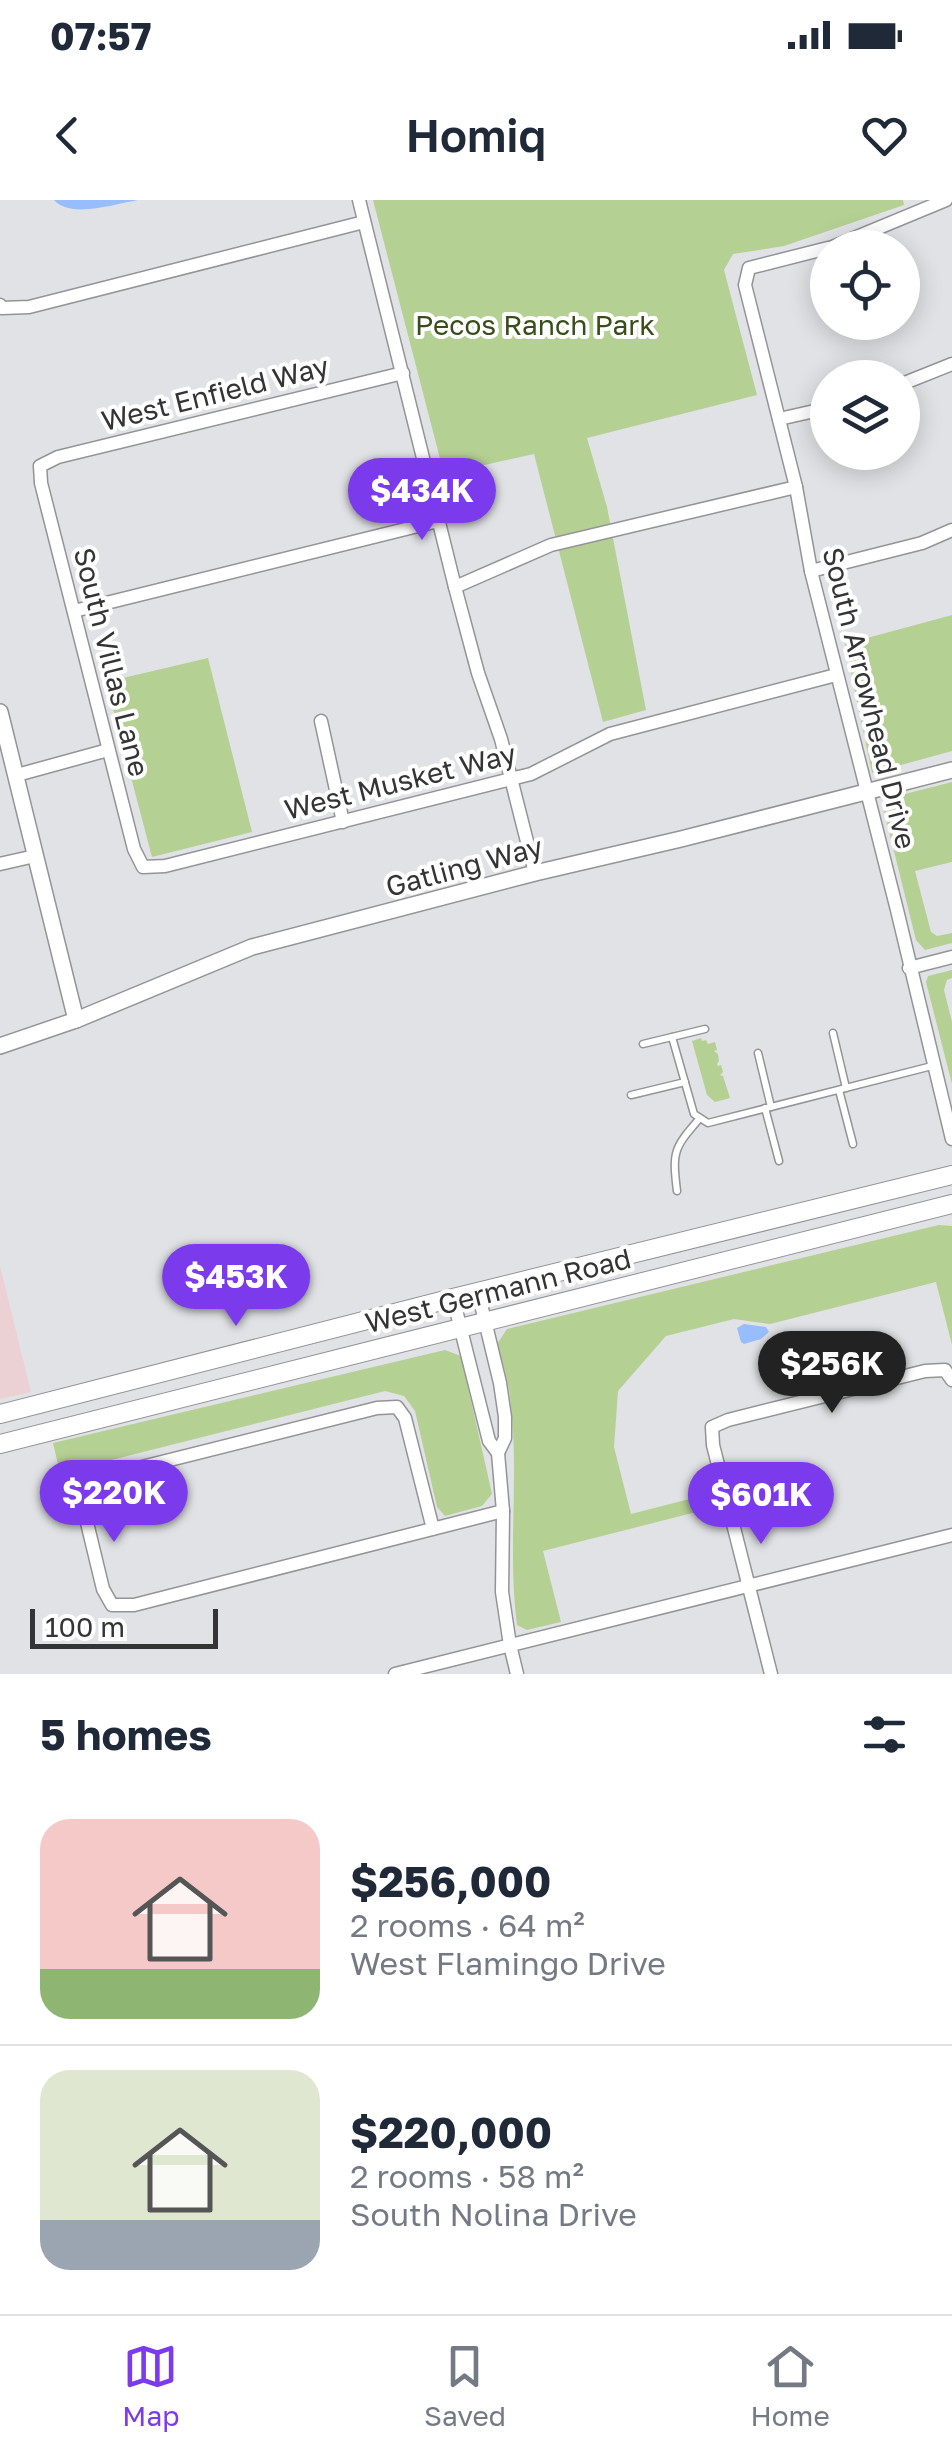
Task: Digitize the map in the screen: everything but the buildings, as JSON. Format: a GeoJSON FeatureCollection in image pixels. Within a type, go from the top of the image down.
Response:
{"type":"FeatureCollection","features":[{"type":"Feature","properties":{"kind":"main road","name":"West Germann Road"},"geometry":{"type":"LineString","coordinates":[[0,1414],[952,1175]]}},
{"type":"Feature","properties":{"kind":"main road","name":"West Germann Road"},"geometry":{"type":"LineString","coordinates":[[0,1444],[952,1204]]}},
{"type":"Feature","properties":{"kind":"street"},"geometry":{"type":"LineString","coordinates":[[359,200],[455,588],[478,673],[502,740],[535,873]]}},
{"type":"Feature","properties":{"kind":"street"},"geometry":{"type":"LineString","coordinates":[[867,230],[920,205],[946,200]]}},
{"type":"Feature","properties":{"kind":"street"},"geometry":{"type":"LineString","coordinates":[[1,307],[29,307],[364,222]]}},
{"type":"Feature","properties":{"kind":"street","name":"South Arrowhead Drive"},"geometry":{"type":"LineString","coordinates":[[810,253],[749,268],[745,284],[796,487],[836,675],[952,1139]]}},
{"type":"Feature","properties":{"kind":"street"},"geometry":{"type":"LineString","coordinates":[[920,377],[952,364]]}},
{"type":"Feature","properties":{"kind":"street","name":"West Enfield Way"},"geometry":{"type":"LineString","coordinates":[[40,466],[58,456],[403,373]]}},
{"type":"Feature","properties":{"kind":"street"},"geometry":{"type":"LineString","coordinates":[[779,420],[810,412]]}},
{"type":"Feature","properties":{"kind":"street","name":"South Villas Lane"},"geometry":{"type":"LineString","coordinates":[[40,466],[108,750],[134,850],[143,868]]}},
{"type":"Feature","properties":{"kind":"street"},"geometry":{"type":"LineString","coordinates":[[455,588],[551,545],[796,487]]}},
{"type":"Feature","properties":{"kind":"street"},"geometry":{"type":"LineString","coordinates":[[74,611],[438,521]]}},
{"type":"Feature","properties":{"kind":"street"},"geometry":{"type":"LineString","coordinates":[[811,571],[922,542],[952,530]]}},
{"type":"Feature","properties":{"kind":"street","name":"West Musket Way"},"geometry":{"type":"LineString","coordinates":[[143,868],[510,780],[531,774],[610,734],[836,675]]}},
{"type":"Feature","properties":{"kind":"street"},"geometry":{"type":"LineString","coordinates":[[0,712],[76,1020]]}},
{"type":"Feature","properties":{"kind":"street"},"geometry":{"type":"LineString","coordinates":[[321,721],[343,822]]}},
{"type":"Feature","properties":{"kind":"street"},"geometry":{"type":"LineString","coordinates":[[16,774],[108,750]]}},
{"type":"Feature","properties":{"kind":"street","name":"Gatling Way"},"geometry":{"type":"LineString","coordinates":[[0,1046],[76,1020],[252,947],[952,770]]}},
{"type":"Feature","properties":{"kind":"street"},"geometry":{"type":"LineString","coordinates":[[0,864],[36,856]]}},
{"type":"Feature","properties":{"kind":"street"},"geometry":{"type":"LineString","coordinates":[[909,968],[952,957]]}},
{"type":"Feature","properties":{"kind":"street"},"geometry":{"type":"LineString","coordinates":[[478,1292],[505,1417],[505,1438],[498,1453],[503,1511],[502,1592],[517,1674]]}},
{"type":"Feature","properties":{"kind":"street"},"geometry":{"type":"LineString","coordinates":[[452,1298],[489,1442],[498,1453]]}},
{"type":"Feature","properties":{"kind":"street"},"geometry":{"type":"LineString","coordinates":[[770,1674],[713,1445],[712,1426],[907,1376],[948,1375]]}},
{"type":"Feature","properties":{"kind":"street"},"geometry":{"type":"LineString","coordinates":[[432,1529],[406,1418],[397,1407],[376,1408],[98,1478],[84,1486],[82,1502],[103,1589],[112,1605],[134,1605],[503,1511]]}},
{"type":"Feature","properties":{"kind":"street"},"geometry":{"type":"LineString","coordinates":[[395,1674],[952,1535]]}},
{"type":"Feature","properties":{"kind":"lane"},"geometry":{"type":"LineString","coordinates":[[643,1044],[705,1028]]}},
{"type":"Feature","properties":{"kind":"lane"},"geometry":{"type":"LineString","coordinates":[[833,1034],[853,1144]]}},
{"type":"Feature","properties":{"kind":"lane"},"geometry":{"type":"LineString","coordinates":[[672,1037],[694,1114],[708,1123],[934,1066]]}},
{"type":"Feature","properties":{"kind":"lane"},"geometry":{"type":"LineString","coordinates":[[758,1054],[779,1162]]}},
{"type":"Feature","properties":{"kind":"lane"},"geometry":{"type":"LineString","coordinates":[[631,1096],[685,1082]]}},
{"type":"Feature","properties":{"kind":"lane"},"geometry":{"type":"LineString","coordinates":[[677,1191],[672,1158],[681,1139],[700,1118]]}},
{"type":"Feature","properties":{"kind":"shaded area"},"geometry":{"type":"Polygon","coordinates":[[[0,1266],[31,1392],[0,1399],[0,1266]]]}},
{"type":"Feature","properties":{"kind":"green space","name":"Pecos Ranch Park"},"geometry":{"type":"Polygon","coordinates":[[[373,200],[903,200],[904,205],[831,230],[810,230],[810,237],[784,246],[733,254],[724,270],[757,395],[587,438],[607,507],[646,710],[603,722],[534,454],[444,474],[373,200]]]}},
{"type":"Feature","properties":{"kind":"green space"},"geometry":{"type":"Polygon","coordinates":[[[952,615],[952,751],[872,773],[845,644],[952,615]]]}},
{"type":"Feature","properties":{"kind":"green space"},"geometry":{"type":"Polygon","coordinates":[[[208,658],[252,832],[152,857],[106,682],[208,658]]]}},
{"type":"Feature","properties":{"kind":"green space"},"geometry":{"type":"Polygon","coordinates":[[[952,782],[952,862],[915,871],[931,932],[937,936],[952,933],[952,943],[925,950],[916,940],[884,811],[889,798],[952,782]]]}},
{"type":"Feature","properties":{"kind":"green space"},"geometry":{"type":"Polygon","coordinates":[[[952,970],[944,990],[952,1022],[952,1084],[926,982],[928,976],[952,970]]]}},
{"type":"Feature","properties":{"kind":"green space"},"geometry":{"type":"Polygon","coordinates":[[[701,1038],[708,1044],[715,1042],[717,1064],[721,1065],[720,1075],[730,1098],[715,1102],[707,1095],[692,1041],[701,1038]]]}},
{"type":"Feature","properties":{"kind":"green space"},"geometry":{"type":"Polygon","coordinates":[[[939,1225],[952,1226],[952,1345],[936,1282],[770,1324],[734,1319],[666,1336],[618,1391],[614,1447],[631,1514],[717,1492],[720,1506],[543,1551],[561,1622],[527,1630],[517,1625],[513,1426],[508,1384],[497,1344],[507,1329],[939,1225]]]}},
{"type":"Feature","properties":{"kind":"green space"},"geometry":{"type":"Polygon","coordinates":[[[445,1350],[461,1356],[492,1494],[482,1506],[445,1516],[437,1507],[415,1411],[404,1396],[385,1391],[60,1473],[53,1443],[445,1350]]]}},
{"type":"Feature","properties":{"kind":"water"},"geometry":{"type":"Polygon","coordinates":[[[54,200],[138,200],[71,209],[54,200]]]}},
{"type":"Feature","properties":{"kind":"water"},"geometry":{"type":"Polygon","coordinates":[[[744,1324],[766,1327],[769,1332],[744,1344],[737,1328],[744,1324]]]}}]}
